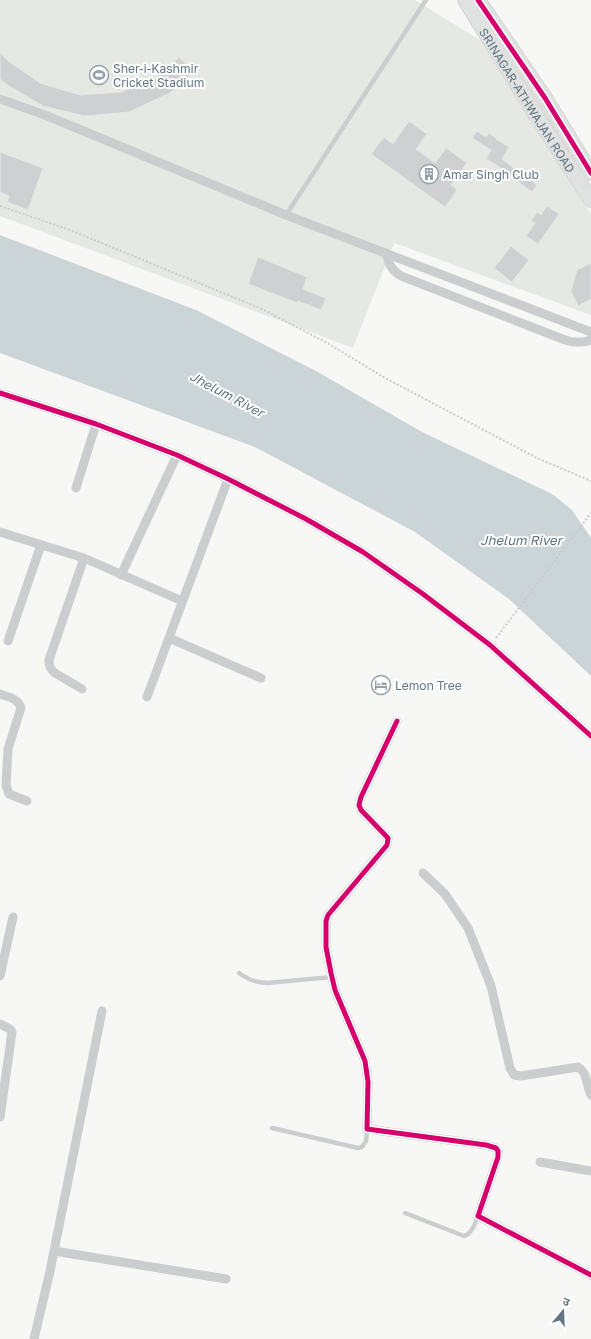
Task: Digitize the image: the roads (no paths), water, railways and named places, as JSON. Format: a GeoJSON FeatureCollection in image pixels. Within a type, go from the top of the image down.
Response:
{"type":"FeatureCollection","features":[{"type":"Feature","properties":{"kind":"highway","name":"SRINAGAR-ATHWAJAN ROAD"},"geometry":{"type":"LineString","coordinates":[[465,0],[536,115],[591,200]]}},
{"type":"Feature","properties":{"kind":"highway","name":"SRINAGAR-ATHWAJAN ROAD"},"geometry":{"type":"LineString","coordinates":[[478,0],[545,98],[591,173]]}},
{"type":"Feature","properties":{"kind":"street"},"geometry":{"type":"LineString","coordinates":[[0,99],[45,115],[286,215],[591,332]]}},
{"type":"Feature","properties":{"kind":"street"},"geometry":{"type":"LineString","coordinates":[[386,253],[393,271],[400,276],[565,340],[574,342],[591,340]]}},
{"type":"Feature","properties":{"kind":"street"},"geometry":{"type":"LineString","coordinates":[[0,393],[96,424],[177,455],[306,519],[363,552],[423,594],[490,645],[591,736]]}},
{"type":"Feature","properties":{"kind":"street"},"geometry":{"type":"LineString","coordinates":[[76,488],[96,424]]}},
{"type":"Feature","properties":{"kind":"street"},"geometry":{"type":"LineString","coordinates":[[121,575],[177,455]]}},
{"type":"Feature","properties":{"kind":"street"},"geometry":{"type":"LineString","coordinates":[[147,697],[228,479]]}},
{"type":"Feature","properties":{"kind":"street"},"geometry":{"type":"LineString","coordinates":[[0,532],[84,558],[182,601]]}},
{"type":"Feature","properties":{"kind":"street"},"geometry":{"type":"LineString","coordinates":[[8,641],[41,544]]}},
{"type":"Feature","properties":{"kind":"street"},"geometry":{"type":"LineString","coordinates":[[82,690],[54,673],[49,666],[49,660],[84,558]]}},
{"type":"Feature","properties":{"kind":"street"},"geometry":{"type":"LineString","coordinates":[[169,638],[261,678]]}},
{"type":"Feature","properties":{"kind":"street"},"geometry":{"type":"LineString","coordinates":[[0,694],[20,703],[21,708],[8,749],[6,785],[9,794],[27,801]]}},
{"type":"Feature","properties":{"kind":"street"},"geometry":{"type":"LineString","coordinates":[[397,721],[361,797],[359,805],[361,810],[386,836],[388,841],[387,845],[328,915],[326,921],[326,947],[335,990],[365,1061],[368,1082],[367,1129],[486,1145],[496,1148],[498,1151],[498,1157],[478,1216],[591,1276]]}},
{"type":"Feature","properties":{"kind":"street"},"geometry":{"type":"LineString","coordinates":[[423,873],[445,894],[468,928],[491,986],[510,1068],[514,1075],[521,1076],[578,1067],[582,1069],[584,1073],[591,1095]]}},
{"type":"Feature","properties":{"kind":"street"},"geometry":{"type":"LineString","coordinates":[[0,976],[13,917]]}},
{"type":"Feature","properties":{"kind":"street"},"geometry":{"type":"LineString","coordinates":[[34,1339],[54,1251],[102,1011]]}},
{"type":"Feature","properties":{"kind":"street"},"geometry":{"type":"LineString","coordinates":[[0,1024],[10,1029],[12,1032],[12,1038],[0,1117]]}},
{"type":"Feature","properties":{"kind":"street"},"geometry":{"type":"LineString","coordinates":[[540,1162],[591,1171]]}},
{"type":"Feature","properties":{"kind":"street"},"geometry":{"type":"LineString","coordinates":[[54,1251],[226,1279]]}},
{"type":"Feature","properties":{"kind":"lane"},"geometry":{"type":"LineString","coordinates":[[286,215],[426,0]]}},
{"type":"Feature","properties":{"kind":"lane"},"geometry":{"type":"LineString","coordinates":[[240,974],[248,980],[266,983],[332,977]]}},
{"type":"Feature","properties":{"kind":"lane"},"geometry":{"type":"LineString","coordinates":[[272,1128],[358,1148],[364,1145],[367,1129]]}},
{"type":"Feature","properties":{"kind":"lane"},"geometry":{"type":"LineString","coordinates":[[405,1213],[464,1236],[468,1235],[471,1231],[478,1216]]}},
{"type":"Feature","properties":{"kind":"water","name":"Jhelum River"},"geometry":{"type":"Polygon","coordinates":[[[0,235],[196,310],[316,371],[422,432],[552,494],[572,510],[591,538],[591,676],[509,599],[415,532],[255,447],[0,353],[0,235]]]}},
{"type":"Feature","properties":{"kind":"place","name":"Sher-i-Kashmir Cricket Stadium"},"geometry":{"type":"Point","coordinates":[99,75]}},
{"type":"Feature","properties":{"kind":"place","name":"Amar Singh Club"},"geometry":{"type":"Point","coordinates":[429,174]}},
{"type":"Feature","properties":{"kind":"place","name":"Lemon Tree"},"geometry":{"type":"Point","coordinates":[381,685]}}]}
